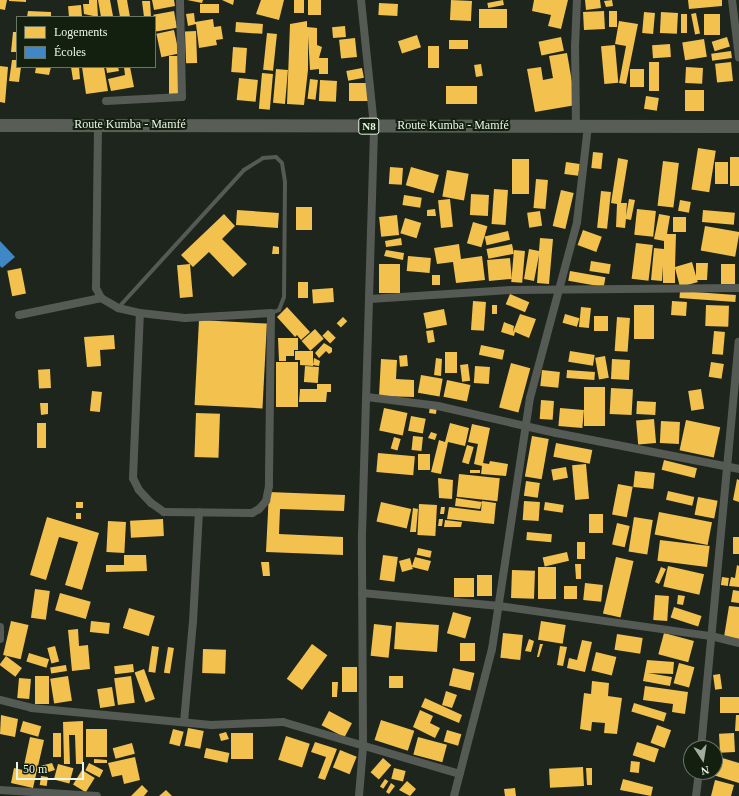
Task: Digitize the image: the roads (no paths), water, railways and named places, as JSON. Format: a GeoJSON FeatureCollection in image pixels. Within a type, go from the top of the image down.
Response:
{"type":"FeatureCollection","features":[{"type":"Feature","properties":{"kind":"highway","name":"Route Kumba - Mamfé"},"geometry":{"type":"LineString","coordinates":[[0,125],[739,126]]}},
{"type":"Feature","properties":{"kind":"street"},"geometry":{"type":"LineString","coordinates":[[106,101],[182,97],[180,0]]}},
{"type":"Feature","properties":{"kind":"street"},"geometry":{"type":"LineString","coordinates":[[359,796],[363,747],[362,593],[374,126],[361,0]]}},
{"type":"Feature","properties":{"kind":"street"},"geometry":{"type":"LineString","coordinates":[[454,796],[492,649],[530,398],[577,222],[582,126],[575,47],[577,0]]}},
{"type":"Feature","properties":{"kind":"street"},"geometry":{"type":"LineString","coordinates":[[732,0],[739,58]]}},
{"type":"Feature","properties":{"kind":"street"},"geometry":{"type":"LineString","coordinates":[[98,125],[96,288],[101,298],[118,308],[140,313],[185,318],[271,313],[272,401],[269,486],[266,501],[260,509],[252,513],[164,512],[143,495],[133,478],[140,313]]}},
{"type":"Feature","properties":{"kind":"street"},"geometry":{"type":"LineString","coordinates":[[370,300],[511,290],[558,291],[739,288]]}},
{"type":"Feature","properties":{"kind":"street"},"geometry":{"type":"LineString","coordinates":[[19,315],[101,298]]}},
{"type":"Feature","properties":{"kind":"street"},"geometry":{"type":"LineString","coordinates":[[702,740],[739,342]]}},
{"type":"Feature","properties":{"kind":"street"},"geometry":{"type":"LineString","coordinates":[[367,397],[438,406],[525,426],[739,470]]}},
{"type":"Feature","properties":{"kind":"street"},"geometry":{"type":"LineString","coordinates":[[184,722],[193,622],[199,512]]}},
{"type":"Feature","properties":{"kind":"street"},"geometry":{"type":"LineString","coordinates":[[362,593],[499,606],[711,636],[739,643]]}},
{"type":"Feature","properties":{"kind":"street"},"geometry":{"type":"LineString","coordinates":[[0,627],[0,639]]}},
{"type":"Feature","properties":{"kind":"street"},"geometry":{"type":"LineString","coordinates":[[0,700],[31,708],[211,725],[283,722],[363,747],[460,774]]}},
{"type":"Feature","properties":{"kind":"street"},"geometry":{"type":"LineString","coordinates":[[696,796],[697,780]]}},
{"type":"Feature","properties":{"kind":"street"},"geometry":{"type":"LineString","coordinates":[[0,790],[97,796]]}},
{"type":"Feature","properties":{"kind":"lane"},"geometry":{"type":"LineString","coordinates":[[118,308],[244,170],[263,158],[276,157],[282,163],[285,182],[284,297],[279,310],[271,313]]}}]}
